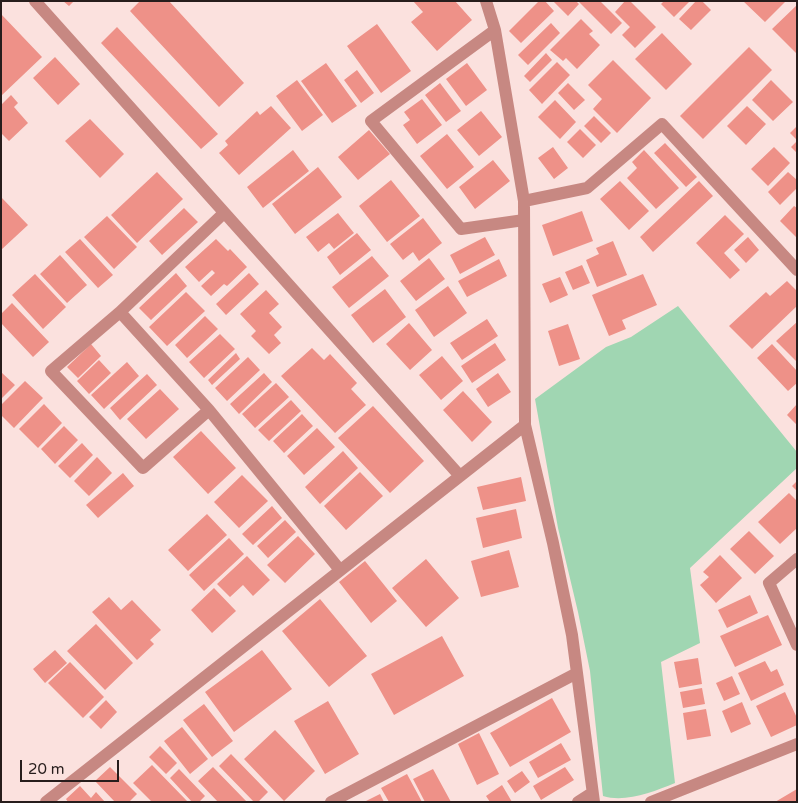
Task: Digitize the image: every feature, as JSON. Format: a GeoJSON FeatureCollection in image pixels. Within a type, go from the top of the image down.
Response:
{"type":"FeatureCollection","features":[{"type":"Feature","properties":{"kind":"street"},"geometry":{"type":"LineString","coordinates":[[35,1],[460,476]]}},
{"type":"Feature","properties":{"kind":"street"},"geometry":{"type":"LineString","coordinates":[[486,1],[494,30],[524,201],[525,425],[553,543],[572,635],[593,797],[578,802]]}},
{"type":"Feature","properties":{"kind":"street"},"geometry":{"type":"LineString","coordinates":[[494,30],[371,121],[460,229],[524,220]]}},
{"type":"Feature","properties":{"kind":"street"},"geometry":{"type":"LineString","coordinates":[[524,201],[587,188],[662,124],[797,270]]}},
{"type":"Feature","properties":{"kind":"street"},"geometry":{"type":"LineString","coordinates":[[209,410],[143,468],[51,371],[120,312],[224,213]]}},
{"type":"Feature","properties":{"kind":"street"},"geometry":{"type":"LineString","coordinates":[[120,312],[209,410],[340,570]]}},
{"type":"Feature","properties":{"kind":"street"},"geometry":{"type":"LineString","coordinates":[[46,802],[525,425]]}},
{"type":"Feature","properties":{"kind":"street"},"geometry":{"type":"LineString","coordinates":[[797,559],[769,583],[797,645]]}},
{"type":"Feature","properties":{"kind":"street"},"geometry":{"type":"LineString","coordinates":[[331,802],[577,673]]}},
{"type":"Feature","properties":{"kind":"street"},"geometry":{"type":"LineString","coordinates":[[650,802],[797,744]]}},
{"type":"Feature","properties":{"kind":"green space"},"geometry":{"type":"Polygon","coordinates":[[[678,306],[797,452],[797,468],[690,568],[700,643],[661,662],[675,783],[639,796],[612,798],[603,796],[590,671],[558,528],[535,399],[606,347],[631,337],[678,306]]]}},
{"type":"Feature","properties":{"kind":"building"},"geometry":{"type":"Polygon","coordinates":[[[63,1],[74,1],[69,6],[63,1]]]}},
{"type":"Feature","properties":{"kind":"building"},"geometry":{"type":"Polygon","coordinates":[[[140,1],[169,1],[244,83],[219,107],[130,11],[140,1]]]}},
{"type":"Feature","properties":{"kind":"building"},"geometry":{"type":"Polygon","coordinates":[[[413,1],[455,1],[472,20],[437,51],[411,22],[423,12],[413,1]]]}},
{"type":"Feature","properties":{"kind":"building"},"geometry":{"type":"Polygon","coordinates":[[[539,1],[545,1],[554,11],[521,43],[509,31],[539,1]]]}},
{"type":"Feature","properties":{"kind":"building"},"geometry":{"type":"Polygon","coordinates":[[[553,1],[576,1],[579,4],[568,16],[553,1]]]}},
{"type":"Feature","properties":{"kind":"building"},"geometry":{"type":"Polygon","coordinates":[[[578,1],[600,1],[622,23],[611,34],[578,1]]]}},
{"type":"Feature","properties":{"kind":"building"},"geometry":{"type":"Polygon","coordinates":[[[625,1],[630,1],[656,27],[635,48],[622,35],[630,27],[615,12],[625,1]]]}},
{"type":"Feature","properties":{"kind":"building"},"geometry":{"type":"Polygon","coordinates":[[[664,1],[690,1],[674,17],[661,4],[664,1]]]}},
{"type":"Feature","properties":{"kind":"building"},"geometry":{"type":"Polygon","coordinates":[[[696,1],[702,1],[711,10],[691,30],[679,19],[696,1]]]}},
{"type":"Feature","properties":{"kind":"building"},"geometry":{"type":"Polygon","coordinates":[[[743,1],[786,1],[765,22],[743,1]]]}},
{"type":"Feature","properties":{"kind":"building"},"geometry":{"type":"Polygon","coordinates":[[[797,5],[797,54],[772,29],[797,5]]]}},
{"type":"Feature","properties":{"kind":"building"},"geometry":{"type":"Polygon","coordinates":[[[1,14],[42,57],[1,96],[1,14]]]}},
{"type":"Feature","properties":{"kind":"building"},"geometry":{"type":"Polygon","coordinates":[[[581,19],[593,31],[589,34],[600,45],[577,69],[566,58],[563,61],[550,50],[581,19]]]}},
{"type":"Feature","properties":{"kind":"building"},"geometry":{"type":"Polygon","coordinates":[[[551,23],[560,33],[528,65],[518,55],[551,23]]]}},
{"type":"Feature","properties":{"kind":"building"},"geometry":{"type":"Polygon","coordinates":[[[377,24],[411,71],[381,93],[347,46],[377,24]]]}},
{"type":"Feature","properties":{"kind":"building"},"geometry":{"type":"Polygon","coordinates":[[[117,27],[218,134],[201,149],[101,43],[117,27]]]}},
{"type":"Feature","properties":{"kind":"building"},"geometry":{"type":"Polygon","coordinates":[[[662,33],[692,64],[666,90],[635,59],[662,33]]]}},
{"type":"Feature","properties":{"kind":"building"},"geometry":{"type":"Polygon","coordinates":[[[749,47],[772,70],[703,139],[680,116],[749,47]]]}},
{"type":"Feature","properties":{"kind":"building"},"geometry":{"type":"Polygon","coordinates":[[[546,53],[552,60],[530,82],[524,76],[546,53]]]}},
{"type":"Feature","properties":{"kind":"building"},"geometry":{"type":"Polygon","coordinates":[[[55,57],[80,84],[58,105],[33,78],[55,57]]]}},
{"type":"Feature","properties":{"kind":"building"},"geometry":{"type":"Polygon","coordinates":[[[613,60],[651,98],[617,133],[593,109],[602,99],[588,85],[613,60]]]}},
{"type":"Feature","properties":{"kind":"building"},"geometry":{"type":"Polygon","coordinates":[[[557,62],[570,75],[542,104],[529,90],[557,62]]]}},
{"type":"Feature","properties":{"kind":"building"},"geometry":{"type":"Polygon","coordinates":[[[326,63],[357,106],[332,123],[301,81],[326,63]]]}},
{"type":"Feature","properties":{"kind":"building"},"geometry":{"type":"Polygon","coordinates":[[[467,63],[487,90],[466,106],[446,79],[467,63]]]}},
{"type":"Feature","properties":{"kind":"building"},"geometry":{"type":"Polygon","coordinates":[[[357,70],[374,93],[361,103],[344,80],[357,70]]]}},
{"type":"Feature","properties":{"kind":"building"},"geometry":{"type":"Polygon","coordinates":[[[297,80],[323,115],[302,131],[276,96],[297,80]]]}},
{"type":"Feature","properties":{"kind":"building"},"geometry":{"type":"Polygon","coordinates":[[[771,80],[793,102],[773,121],[752,100],[771,80]]]}},
{"type":"Feature","properties":{"kind":"building"},"geometry":{"type":"Polygon","coordinates":[[[440,83],[461,111],[446,122],[425,95],[440,83]]]}},
{"type":"Feature","properties":{"kind":"building"},"geometry":{"type":"Polygon","coordinates":[[[568,83],[585,100],[574,110],[558,93],[568,83]]]}},
{"type":"Feature","properties":{"kind":"building"},"geometry":{"type":"Polygon","coordinates":[[[11,95],[18,103],[14,107],[28,123],[9,141],[1,133],[1,105],[11,95]]]}},
{"type":"Feature","properties":{"kind":"building"},"geometry":{"type":"Polygon","coordinates":[[[422,99],[442,125],[417,144],[403,125],[410,120],[404,112],[422,99]]]}},
{"type":"Feature","properties":{"kind":"building"},"geometry":{"type":"Polygon","coordinates":[[[555,100],[576,122],[560,139],[538,117],[555,100]]]}},
{"type":"Feature","properties":{"kind":"building"},"geometry":{"type":"Polygon","coordinates":[[[271,106],[291,128],[239,175],[219,153],[228,145],[225,141],[257,111],[260,115],[271,106]]]}},
{"type":"Feature","properties":{"kind":"building"},"geometry":{"type":"Polygon","coordinates":[[[747,106],[766,124],[746,145],[727,126],[747,106]]]}},
{"type":"Feature","properties":{"kind":"building"},"geometry":{"type":"Polygon","coordinates":[[[481,111],[502,137],[479,156],[457,130],[481,111]]]}},
{"type":"Feature","properties":{"kind":"building"},"geometry":{"type":"Polygon","coordinates":[[[594,116],[611,133],[601,143],[584,126],[594,116]]]}},
{"type":"Feature","properties":{"kind":"building"},"geometry":{"type":"Polygon","coordinates":[[[90,119],[124,154],[100,178],[65,141],[90,119]]]}},
{"type":"Feature","properties":{"kind":"building"},"geometry":{"type":"Polygon","coordinates":[[[797,126],[797,140],[790,133],[797,126]]]}},
{"type":"Feature","properties":{"kind":"building"},"geometry":{"type":"Polygon","coordinates":[[[580,129],[596,145],[583,158],[567,142],[580,129]]]}},
{"type":"Feature","properties":{"kind":"building"},"geometry":{"type":"Polygon","coordinates":[[[369,130],[390,154],[358,180],[338,157],[369,130]]]}},
{"type":"Feature","properties":{"kind":"building"},"geometry":{"type":"Polygon","coordinates":[[[447,134],[474,167],[447,189],[420,156],[447,134]]]}},
{"type":"Feature","properties":{"kind":"building"},"geometry":{"type":"Polygon","coordinates":[[[797,141],[797,153],[791,147],[797,141]]]}},
{"type":"Feature","properties":{"kind":"building"},"geometry":{"type":"Polygon","coordinates":[[[665,143],[697,177],[686,187],[654,153],[665,143]]]}},
{"type":"Feature","properties":{"kind":"building"},"geometry":{"type":"Polygon","coordinates":[[[553,147],[568,168],[554,179],[538,158],[553,147]]]}},
{"type":"Feature","properties":{"kind":"building"},"geometry":{"type":"Polygon","coordinates":[[[774,147],[790,163],[768,186],[751,169],[774,147]]]}},
{"type":"Feature","properties":{"kind":"building"},"geometry":{"type":"Polygon","coordinates":[[[293,150],[309,171],[263,208],[247,187],[293,150]]]}},
{"type":"Feature","properties":{"kind":"building"},"geometry":{"type":"Polygon","coordinates":[[[644,150],[679,188],[656,209],[627,178],[637,168],[632,162],[644,150]]]}},
{"type":"Feature","properties":{"kind":"building"},"geometry":{"type":"Polygon","coordinates":[[[493,160],[510,181],[475,209],[459,187],[493,160]]]}},
{"type":"Feature","properties":{"kind":"building"},"geometry":{"type":"Polygon","coordinates":[[[318,167],[342,197],[295,234],[272,204],[318,167]]]}},
{"type":"Feature","properties":{"kind":"building"},"geometry":{"type":"Polygon","coordinates":[[[157,172],[183,199],[137,243],[111,215],[157,172]]]}},
{"type":"Feature","properties":{"kind":"building"},"geometry":{"type":"Polygon","coordinates":[[[788,172],[797,180],[797,188],[780,205],[768,192],[788,172]]]}},
{"type":"Feature","properties":{"kind":"building"},"geometry":{"type":"Polygon","coordinates":[[[391,180],[420,216],[387,242],[359,206],[391,180]]]}},
{"type":"Feature","properties":{"kind":"building"},"geometry":{"type":"Polygon","coordinates":[[[620,181],[649,211],[629,230],[600,199],[620,181]]]}},
{"type":"Feature","properties":{"kind":"building"},"geometry":{"type":"Polygon","coordinates":[[[699,181],[713,196],[653,252],[640,237],[699,181]]]}},
{"type":"Feature","properties":{"kind":"building"},"geometry":{"type":"Polygon","coordinates":[[[1,197],[28,225],[1,250],[1,197]]]}},
{"type":"Feature","properties":{"kind":"building"},"geometry":{"type":"Polygon","coordinates":[[[794,206],[797,208],[797,238],[780,221],[794,206]]]}},
{"type":"Feature","properties":{"kind":"building"},"geometry":{"type":"Polygon","coordinates":[[[184,208],[198,222],[162,255],[149,241],[184,208]]]}},
{"type":"Feature","properties":{"kind":"building"},"geometry":{"type":"Polygon","coordinates":[[[582,211],[593,241],[553,256],[542,225],[582,211]]]}},
{"type":"Feature","properties":{"kind":"building"},"geometry":{"type":"Polygon","coordinates":[[[338,213],[354,233],[334,249],[329,243],[318,252],[306,237],[338,213]]]}},
{"type":"Feature","properties":{"kind":"building"},"geometry":{"type":"Polygon","coordinates":[[[725,215],[744,234],[724,253],[740,270],[730,279],[696,243],[725,215]]]}},
{"type":"Feature","properties":{"kind":"building"},"geometry":{"type":"Polygon","coordinates":[[[107,216],[137,247],[114,269],[84,237],[107,216]]]}},
{"type":"Feature","properties":{"kind":"building"},"geometry":{"type":"Polygon","coordinates":[[[423,218],[442,243],[419,261],[413,252],[403,260],[390,244],[423,218]]]}},
{"type":"Feature","properties":{"kind":"building"},"geometry":{"type":"Polygon","coordinates":[[[357,233],[371,250],[340,275],[327,257],[357,233]]]}},
{"type":"Feature","properties":{"kind":"building"},"geometry":{"type":"Polygon","coordinates":[[[485,237],[495,255],[460,274],[450,255],[485,237]]]}},
{"type":"Feature","properties":{"kind":"building"},"geometry":{"type":"Polygon","coordinates":[[[748,237],[759,250],[746,263],[734,250],[748,237]]]}},
{"type":"Feature","properties":{"kind":"building"},"geometry":{"type":"Polygon","coordinates":[[[80,239],[113,275],[98,288],[65,252],[80,239]]]}},
{"type":"Feature","properties":{"kind":"building"},"geometry":{"type":"Polygon","coordinates":[[[216,239],[228,251],[230,249],[247,267],[227,286],[224,284],[211,296],[201,286],[215,273],[212,270],[199,282],[185,267],[216,239]]]}},
{"type":"Feature","properties":{"kind":"building"},"geometry":{"type":"Polygon","coordinates":[[[613,241],[627,275],[597,287],[586,260],[599,254],[596,248],[613,241]]]}},
{"type":"Feature","properties":{"kind":"building"},"geometry":{"type":"Polygon","coordinates":[[[60,255],[87,285],[67,303],[40,274],[60,255]]]}},
{"type":"Feature","properties":{"kind":"building"},"geometry":{"type":"Polygon","coordinates":[[[372,256],[389,276],[349,308],[332,287],[372,256]]]}},
{"type":"Feature","properties":{"kind":"building"},"geometry":{"type":"Polygon","coordinates":[[[429,258],[445,279],[416,301],[400,281],[429,258]]]}},
{"type":"Feature","properties":{"kind":"building"},"geometry":{"type":"Polygon","coordinates":[[[499,259],[507,276],[467,297],[458,281],[499,259]]]}},
{"type":"Feature","properties":{"kind":"building"},"geometry":{"type":"Polygon","coordinates":[[[582,265],[590,283],[573,290],[565,272],[582,265]]]}},
{"type":"Feature","properties":{"kind":"building"},"geometry":{"type":"Polygon","coordinates":[[[176,273],[187,286],[151,320],[139,308],[176,273]]]}},
{"type":"Feature","properties":{"kind":"building"},"geometry":{"type":"Polygon","coordinates":[[[249,273],[259,284],[226,315],[216,304],[249,273]]]}},
{"type":"Feature","properties":{"kind":"building"},"geometry":{"type":"Polygon","coordinates":[[[35,274],[66,307],[43,329],[12,295],[35,274]]]}},
{"type":"Feature","properties":{"kind":"building"},"geometry":{"type":"Polygon","coordinates":[[[643,274],[657,305],[622,320],[626,329],[609,336],[592,295],[643,274]]]}},
{"type":"Feature","properties":{"kind":"building"},"geometry":{"type":"Polygon","coordinates":[[[560,277],[568,295],[550,303],[542,284],[560,277]]]}},
{"type":"Feature","properties":{"kind":"building"},"geometry":{"type":"Polygon","coordinates":[[[787,281],[797,291],[797,306],[752,349],[729,326],[766,292],[770,296],[787,281]]]}},
{"type":"Feature","properties":{"kind":"building"},"geometry":{"type":"Polygon","coordinates":[[[448,286],[467,313],[434,337],[415,310],[448,286]]]}},
{"type":"Feature","properties":{"kind":"building"},"geometry":{"type":"Polygon","coordinates":[[[385,289],[406,317],[373,343],[351,315],[385,289]]]}},
{"type":"Feature","properties":{"kind":"building"},"geometry":{"type":"Polygon","coordinates":[[[266,290],[279,304],[269,313],[282,327],[274,335],[281,343],[269,354],[251,336],[256,331],[240,314],[266,290]]]}},
{"type":"Feature","properties":{"kind":"building"},"geometry":{"type":"Polygon","coordinates":[[[186,292],[205,311],[167,346],[149,327],[186,292]]]}},
{"type":"Feature","properties":{"kind":"building"},"geometry":{"type":"Polygon","coordinates":[[[12,303],[49,342],[33,357],[1,323],[1,314],[12,303]]]}},
{"type":"Feature","properties":{"kind":"building"},"geometry":{"type":"Polygon","coordinates":[[[205,316],[218,329],[187,358],[175,345],[205,316]]]}},
{"type":"Feature","properties":{"kind":"building"},"geometry":{"type":"Polygon","coordinates":[[[487,319],[498,336],[462,360],[450,343],[487,319]]]}},
{"type":"Feature","properties":{"kind":"building"},"geometry":{"type":"Polygon","coordinates":[[[797,322],[797,362],[776,341],[797,322]]]}},
{"type":"Feature","properties":{"kind":"building"},"geometry":{"type":"Polygon","coordinates":[[[409,323],[432,350],[410,370],[386,344],[409,323]]]}},
{"type":"Feature","properties":{"kind":"building"},"geometry":{"type":"Polygon","coordinates":[[[568,324],[580,359],[559,366],[548,331],[568,324]]]}},
{"type":"Feature","properties":{"kind":"building"},"geometry":{"type":"Polygon","coordinates":[[[220,334],[235,349],[204,378],[189,362],[220,334]]]}},
{"type":"Feature","properties":{"kind":"building"},"geometry":{"type":"Polygon","coordinates":[[[495,343],[506,360],[472,383],[461,366],[495,343]]]}},
{"type":"Feature","properties":{"kind":"building"},"geometry":{"type":"Polygon","coordinates":[[[91,344],[101,356],[78,378],[67,367],[91,344]]]}},
{"type":"Feature","properties":{"kind":"building"},"geometry":{"type":"Polygon","coordinates":[[[772,344],[797,371],[797,383],[788,391],[757,358],[772,344]]]}},
{"type":"Feature","properties":{"kind":"building"},"geometry":{"type":"Polygon","coordinates":[[[312,348],[324,360],[330,354],[357,383],[351,389],[366,405],[335,433],[281,376],[312,348]]]}},
{"type":"Feature","properties":{"kind":"building"},"geometry":{"type":"Polygon","coordinates":[[[236,353],[240,359],[212,385],[208,380],[236,353]]]}},
{"type":"Feature","properties":{"kind":"building"},"geometry":{"type":"Polygon","coordinates":[[[442,356],[463,381],[441,400],[419,375],[442,356]]]}},
{"type":"Feature","properties":{"kind":"building"},"geometry":{"type":"Polygon","coordinates":[[[248,357],[260,370],[227,401],[215,388],[248,357]]]}},
{"type":"Feature","properties":{"kind":"building"},"geometry":{"type":"Polygon","coordinates":[[[99,360],[111,373],[89,394],[77,381],[99,360]]]}},
{"type":"Feature","properties":{"kind":"building"},"geometry":{"type":"Polygon","coordinates":[[[127,362],[139,376],[104,409],[91,395],[127,362]]]}},
{"type":"Feature","properties":{"kind":"building"},"geometry":{"type":"Polygon","coordinates":[[[1,372],[15,385],[1,399],[1,372]]]}},
{"type":"Feature","properties":{"kind":"building"},"geometry":{"type":"Polygon","coordinates":[[[264,373],[272,382],[239,414],[230,404],[264,373]]]}},
{"type":"Feature","properties":{"kind":"building"},"geometry":{"type":"Polygon","coordinates":[[[498,373],[511,392],[488,407],[476,389],[498,373]]]}},
{"type":"Feature","properties":{"kind":"building"},"geometry":{"type":"Polygon","coordinates":[[[147,374],[157,385],[120,420],[110,408],[147,374]]]}},
{"type":"Feature","properties":{"kind":"building"},"geometry":{"type":"Polygon","coordinates":[[[25,381],[43,398],[14,428],[1,415],[1,405],[25,381]]]}},
{"type":"Feature","properties":{"kind":"building"},"geometry":{"type":"Polygon","coordinates":[[[276,383],[289,397],[255,428],[242,414],[276,383]]]}},
{"type":"Feature","properties":{"kind":"building"},"geometry":{"type":"Polygon","coordinates":[[[160,389],[179,409],[146,439],[127,419],[160,389]]]}},
{"type":"Feature","properties":{"kind":"building"},"geometry":{"type":"Polygon","coordinates":[[[463,391],[492,422],[472,442],[443,410],[463,391]]]}},
{"type":"Feature","properties":{"kind":"building"},"geometry":{"type":"Polygon","coordinates":[[[291,400],[301,411],[269,441],[258,430],[291,400]]]}},
{"type":"Feature","properties":{"kind":"building"},"geometry":{"type":"Polygon","coordinates":[[[44,404],[62,423],[38,448],[19,429],[44,404]]]}},
{"type":"Feature","properties":{"kind":"building"},"geometry":{"type":"Polygon","coordinates":[[[797,404],[797,425],[787,415],[797,404]]]}},
{"type":"Feature","properties":{"kind":"building"},"geometry":{"type":"Polygon","coordinates":[[[373,406],[424,461],[390,493],[338,438],[373,406]]]}},
{"type":"Feature","properties":{"kind":"building"},"geometry":{"type":"Polygon","coordinates":[[[302,414],[313,426],[284,453],[273,441],[302,414]]]}},
{"type":"Feature","properties":{"kind":"building"},"geometry":{"type":"Polygon","coordinates":[[[64,426],[78,440],[55,464],[41,449],[64,426]]]}},
{"type":"Feature","properties":{"kind":"building"},"geometry":{"type":"Polygon","coordinates":[[[317,428],[335,447],[304,475],[287,456],[317,428]]]}},
{"type":"Feature","properties":{"kind":"building"},"geometry":{"type":"Polygon","coordinates":[[[201,431],[236,468],[208,494],[173,457],[201,431]]]}},
{"type":"Feature","properties":{"kind":"building"},"geometry":{"type":"Polygon","coordinates":[[[82,443],[93,455],[70,478],[58,466],[82,443]]]}},
{"type":"Feature","properties":{"kind":"building"},"geometry":{"type":"Polygon","coordinates":[[[343,451],[358,468],[320,504],[305,487],[343,451]]]}},
{"type":"Feature","properties":{"kind":"building"},"geometry":{"type":"Polygon","coordinates":[[[97,457],[112,473],[89,496],[74,481],[97,457]]]}},
{"type":"Feature","properties":{"kind":"building"},"geometry":{"type":"Polygon","coordinates":[[[360,472],[383,496],[346,530],[324,506],[360,472]]]}},
{"type":"Feature","properties":{"kind":"building"},"geometry":{"type":"Polygon","coordinates":[[[123,473],[134,486],[98,518],[86,505],[123,473]]]}},
{"type":"Feature","properties":{"kind":"building"},"geometry":{"type":"Polygon","coordinates":[[[242,475],[268,501],[239,528],[214,502],[242,475]]]}},
{"type":"Feature","properties":{"kind":"building"},"geometry":{"type":"Polygon","coordinates":[[[521,477],[526,501],[483,510],[477,487],[521,477]]]}},
{"type":"Feature","properties":{"kind":"building"},"geometry":{"type":"Polygon","coordinates":[[[797,481],[797,491],[792,486],[797,481]]]}},
{"type":"Feature","properties":{"kind":"building"},"geometry":{"type":"Polygon","coordinates":[[[789,493],[797,501],[797,528],[780,544],[758,522],[789,493]]]}},
{"type":"Feature","properties":{"kind":"building"},"geometry":{"type":"Polygon","coordinates":[[[272,506],[282,518],[253,545],[242,534],[272,506]]]}},
{"type":"Feature","properties":{"kind":"building"},"geometry":{"type":"Polygon","coordinates":[[[516,509],[522,538],[483,548],[476,518],[516,509]]]}},
{"type":"Feature","properties":{"kind":"building"},"geometry":{"type":"Polygon","coordinates":[[[207,514],[227,535],[188,571],[168,550],[207,514]]]}},
{"type":"Feature","properties":{"kind":"building"},"geometry":{"type":"Polygon","coordinates":[[[285,520],[296,532],[268,558],[257,546],[285,520]]]}},
{"type":"Feature","properties":{"kind":"building"},"geometry":{"type":"Polygon","coordinates":[[[749,531],[774,556],[755,574],[730,549],[749,531]]]}},
{"type":"Feature","properties":{"kind":"building"},"geometry":{"type":"Polygon","coordinates":[[[298,536],[315,554],[285,583],[267,565],[298,536]]]}},
{"type":"Feature","properties":{"kind":"building"},"geometry":{"type":"Polygon","coordinates":[[[229,538],[244,554],[204,591],[189,575],[229,538]]]}},
{"type":"Feature","properties":{"kind":"building"},"geometry":{"type":"Polygon","coordinates":[[[509,550],[519,587],[481,597],[471,561],[509,550]]]}},
{"type":"Feature","properties":{"kind":"building"},"geometry":{"type":"Polygon","coordinates":[[[720,555],[742,578],[716,603],[700,585],[709,577],[703,572],[720,555]]]}},
{"type":"Feature","properties":{"kind":"building"},"geometry":{"type":"Polygon","coordinates":[[[247,556],[270,580],[253,596],[243,585],[230,597],[217,584],[247,556]]]}},
{"type":"Feature","properties":{"kind":"building"},"geometry":{"type":"Polygon","coordinates":[[[426,559],[459,598],[426,627],[392,588],[426,559]]]}},
{"type":"Feature","properties":{"kind":"building"},"geometry":{"type":"Polygon","coordinates":[[[365,561],[397,601],[371,623],[339,582],[365,561]]]}},
{"type":"Feature","properties":{"kind":"building"},"geometry":{"type":"Polygon","coordinates":[[[214,588],[236,611],[212,633],[191,610],[214,588]]]}},
{"type":"Feature","properties":{"kind":"building"},"geometry":{"type":"Polygon","coordinates":[[[750,595],[758,613],[727,628],[718,610],[750,595]]]}},
{"type":"Feature","properties":{"kind":"building"},"geometry":{"type":"Polygon","coordinates":[[[109,597],[121,610],[132,600],[161,630],[150,640],[154,644],[137,660],[92,612],[109,597]]]}},
{"type":"Feature","properties":{"kind":"building"},"geometry":{"type":"Polygon","coordinates":[[[320,599],[367,656],[329,687],[282,631],[320,599]]]}},
{"type":"Feature","properties":{"kind":"building"},"geometry":{"type":"Polygon","coordinates":[[[768,615],[782,645],[735,667],[720,636],[768,615]]]}},
{"type":"Feature","properties":{"kind":"building"},"geometry":{"type":"Polygon","coordinates":[[[96,624],[133,663],[105,690],[67,651],[96,624]]]}},
{"type":"Feature","properties":{"kind":"building"},"geometry":{"type":"Polygon","coordinates":[[[442,636],[464,676],[394,715],[371,674],[442,636]]]}},
{"type":"Feature","properties":{"kind":"building"},"geometry":{"type":"Polygon","coordinates":[[[55,650],[67,663],[45,683],[33,669],[55,650]]]}},
{"type":"Feature","properties":{"kind":"building"},"geometry":{"type":"Polygon","coordinates":[[[262,650],[292,689],[234,732],[205,692],[262,650]]]}},
{"type":"Feature","properties":{"kind":"building"},"geometry":{"type":"Polygon","coordinates":[[[698,658],[702,684],[679,688],[674,662],[698,658]]]}},
{"type":"Feature","properties":{"kind":"building"},"geometry":{"type":"Polygon","coordinates":[[[765,661],[771,672],[777,669],[784,685],[751,701],[738,673],[765,661]]]}},
{"type":"Feature","properties":{"kind":"building"},"geometry":{"type":"Polygon","coordinates":[[[70,662],[104,697],[83,718],[48,683],[70,662]]]}},
{"type":"Feature","properties":{"kind":"building"},"geometry":{"type":"Polygon","coordinates":[[[732,676],[740,694],[724,701],[716,683],[732,676]]]}},
{"type":"Feature","properties":{"kind":"building"},"geometry":{"type":"Polygon","coordinates":[[[702,688],[705,704],[683,708],[680,692],[702,688]]]}},
{"type":"Feature","properties":{"kind":"building"},"geometry":{"type":"Polygon","coordinates":[[[785,692],[797,718],[797,725],[771,737],[756,706],[785,692]]]}},
{"type":"Feature","properties":{"kind":"building"},"geometry":{"type":"Polygon","coordinates":[[[552,698],[571,732],[510,767],[490,733],[552,698]]]}},
{"type":"Feature","properties":{"kind":"building"},"geometry":{"type":"Polygon","coordinates":[[[106,700],[117,712],[101,729],[89,717],[106,700]]]}},
{"type":"Feature","properties":{"kind":"building"},"geometry":{"type":"Polygon","coordinates":[[[328,701],[359,754],[325,774],[294,721],[328,701]]]}},
{"type":"Feature","properties":{"kind":"building"},"geometry":{"type":"Polygon","coordinates":[[[742,702],[751,724],[731,733],[722,711],[742,702]]]}},
{"type":"Feature","properties":{"kind":"building"},"geometry":{"type":"Polygon","coordinates":[[[204,704],[233,741],[212,757],[183,720],[204,704]]]}},
{"type":"Feature","properties":{"kind":"building"},"geometry":{"type":"Polygon","coordinates":[[[706,709],[711,736],[687,740],[683,713],[706,709]]]}},
{"type":"Feature","properties":{"kind":"building"},"geometry":{"type":"Polygon","coordinates":[[[182,727],[208,759],[190,774],[164,741],[182,727]]]}},
{"type":"Feature","properties":{"kind":"building"},"geometry":{"type":"Polygon","coordinates":[[[275,730],[315,771],[284,801],[244,759],[275,730]]]}},
{"type":"Feature","properties":{"kind":"building"},"geometry":{"type":"Polygon","coordinates":[[[479,733],[499,774],[477,785],[458,744],[479,733]]]}},
{"type":"Feature","properties":{"kind":"building"},"geometry":{"type":"Polygon","coordinates":[[[561,743],[571,760],[538,778],[529,762],[561,743]]]}},
{"type":"Feature","properties":{"kind":"building"},"geometry":{"type":"Polygon","coordinates":[[[160,746],[177,763],[166,774],[149,757],[160,746]]]}},
{"type":"Feature","properties":{"kind":"building"},"geometry":{"type":"Polygon","coordinates":[[[231,754],[268,792],[258,802],[254,802],[219,766],[231,754]]]}},
{"type":"Feature","properties":{"kind":"building"},"geometry":{"type":"Polygon","coordinates":[[[152,765],[188,802],[152,802],[133,783],[152,765]]]}},
{"type":"Feature","properties":{"kind":"building"},"geometry":{"type":"Polygon","coordinates":[[[110,767],[137,794],[129,802],[115,802],[95,781],[110,767]]]}},
{"type":"Feature","properties":{"kind":"building"},"geometry":{"type":"Polygon","coordinates":[[[213,767],[247,802],[218,802],[198,781],[213,767]]]}},
{"type":"Feature","properties":{"kind":"building"},"geometry":{"type":"Polygon","coordinates":[[[565,767],[574,780],[541,800],[533,786],[565,767]]]}},
{"type":"Feature","properties":{"kind":"building"},"geometry":{"type":"Polygon","coordinates":[[[179,769],[205,796],[199,802],[192,802],[170,778],[179,769]]]}},
{"type":"Feature","properties":{"kind":"building"},"geometry":{"type":"Polygon","coordinates":[[[433,769],[451,802],[425,802],[413,779],[433,769]]]}},
{"type":"Feature","properties":{"kind":"building"},"geometry":{"type":"Polygon","coordinates":[[[522,771],[530,782],[515,793],[507,781],[522,771]]]}},
{"type":"Feature","properties":{"kind":"building"},"geometry":{"type":"Polygon","coordinates":[[[407,774],[422,802],[389,802],[381,788],[407,774]]]}},
{"type":"Feature","properties":{"kind":"building"},"geometry":{"type":"Polygon","coordinates":[[[502,785],[512,802],[490,802],[486,796],[502,785]]]}},
{"type":"Feature","properties":{"kind":"building"},"geometry":{"type":"Polygon","coordinates":[[[80,786],[91,798],[96,792],[105,802],[68,802],[66,799],[80,786]]]}},
{"type":"Feature","properties":{"kind":"building"},"geometry":{"type":"Polygon","coordinates":[[[797,789],[797,802],[775,802],[797,789]]]}},
{"type":"Feature","properties":{"kind":"building"},"geometry":{"type":"Polygon","coordinates":[[[380,794],[384,802],[364,802],[380,794]]]}}]}
